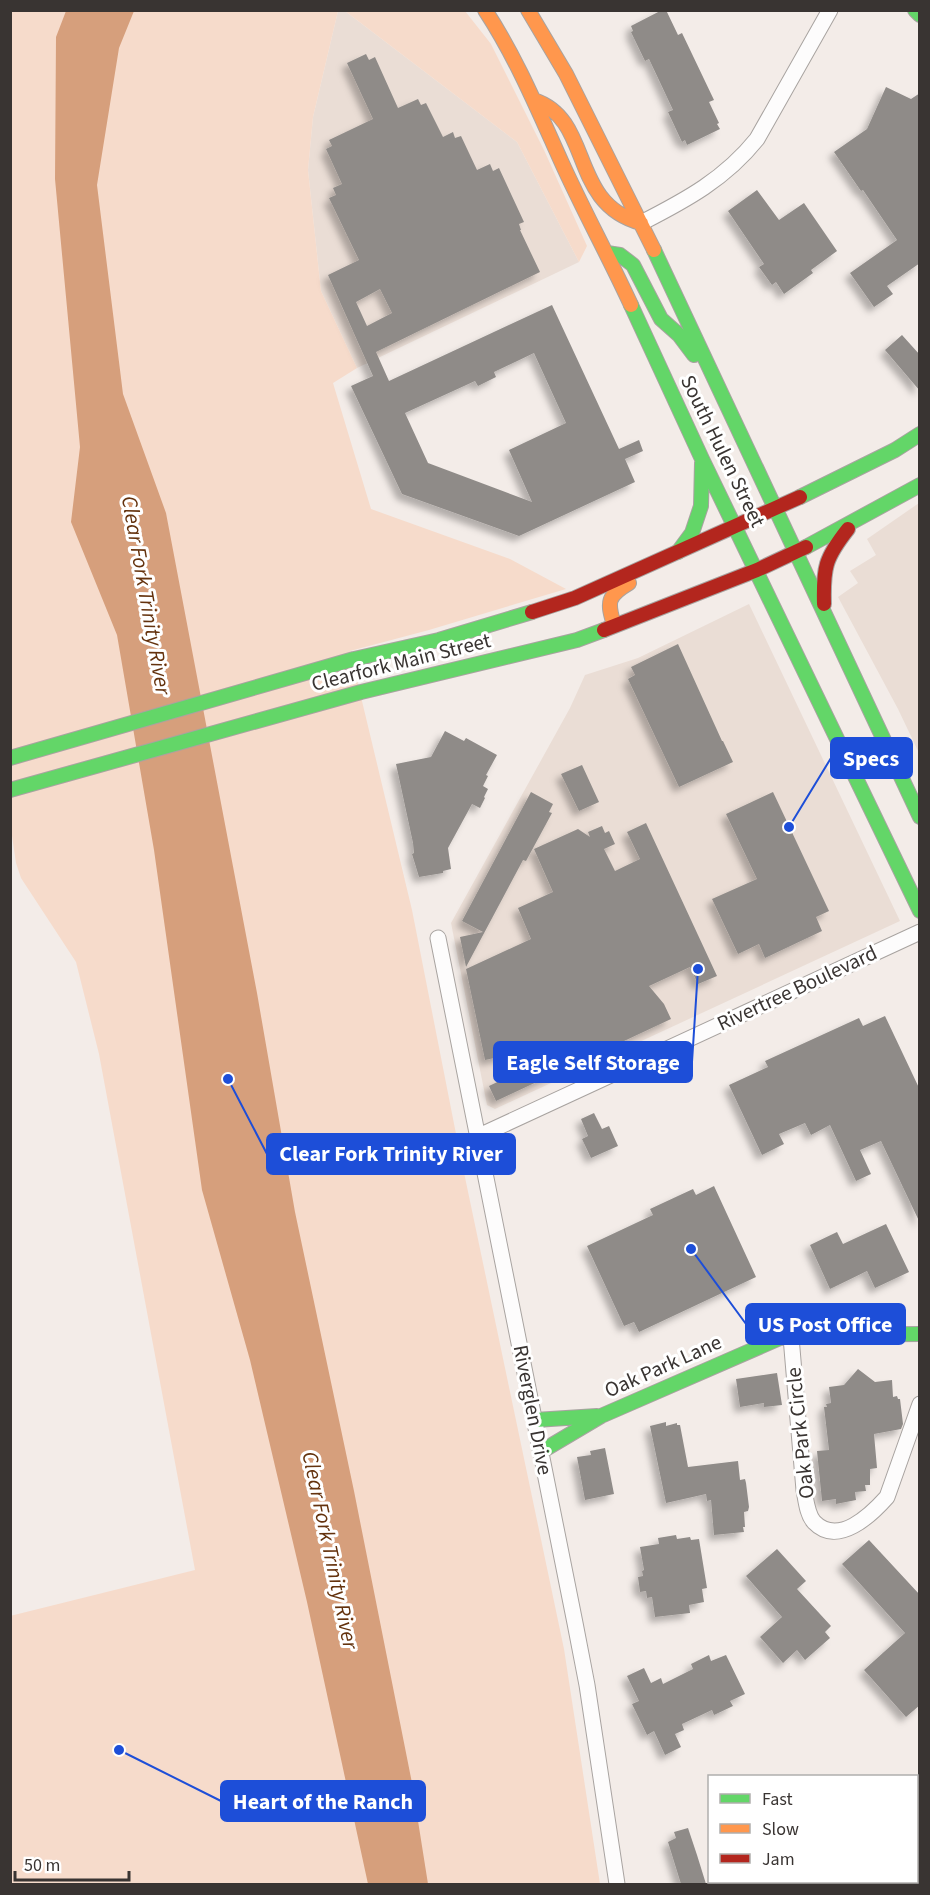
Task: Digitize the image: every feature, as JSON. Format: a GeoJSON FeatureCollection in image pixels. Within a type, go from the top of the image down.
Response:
{"type":"FeatureCollection","features":[{"type":"Feature","properties":{"kind":"street","name":"South Hulen Street"},"geometry":{"type":"LineString","coordinates":[[485,10],[500,33],[534,100],[702,459],[920,911]]}},
{"type":"Feature","properties":{"kind":"street","name":"South Hulen Street"},"geometry":{"type":"LineString","coordinates":[[528,10],[566,74],[641,224],[920,817]]}},
{"type":"Feature","properties":{"kind":"street"},"geometry":{"type":"LineString","coordinates":[[534,100],[551,107],[567,126],[595,186],[609,208],[623,218],[641,224],[717,180],[744,156],[757,139],[797,72],[830,10]]}},
{"type":"Feature","properties":{"kind":"street"},"geometry":{"type":"LineString","coordinates":[[915,10],[920,15]]}},
{"type":"Feature","properties":{"kind":"street"},"geometry":{"type":"LineString","coordinates":[[607,253],[620,255],[633,265],[661,319],[679,335],[716,384]]}},
{"type":"Feature","properties":{"kind":"street","name":"Clearfork Main Street"},"geometry":{"type":"LineString","coordinates":[[10,758],[354,659],[439,640],[496,624],[575,598],[775,509],[895,450],[920,434]]}},
{"type":"Feature","properties":{"kind":"street"},"geometry":{"type":"LineString","coordinates":[[678,552],[692,533],[701,506],[702,459]]}},
{"type":"Feature","properties":{"kind":"street","name":"Clearfork Main Street"},"geometry":{"type":"LineString","coordinates":[[10,790],[361,692],[577,640],[795,553],[920,485]]}},
{"type":"Feature","properties":{"kind":"street"},"geometry":{"type":"LineString","coordinates":[[824,614],[823,576],[832,549],[855,521]]}},
{"type":"Feature","properties":{"kind":"street"},"geometry":{"type":"LineString","coordinates":[[614,625],[608,606],[610,597],[658,561]]}},
{"type":"Feature","properties":{"kind":"street","name":"Rivertree Boulevard"},"geometry":{"type":"LineString","coordinates":[[478,1136],[920,932]]}},
{"type":"Feature","properties":{"kind":"street","name":"Riverglen Drive"},"geometry":{"type":"LineString","coordinates":[[438,938],[542,1451],[586,1685],[617,1884]]}},
{"type":"Feature","properties":{"kind":"street","name":"Oak Park Lane"},"geometry":{"type":"LineString","coordinates":[[542,1451],[601,1416],[780,1338],[817,1335],[920,1334]]}},
{"type":"Feature","properties":{"kind":"street","name":"Oak Park Circle"},"geometry":{"type":"LineString","coordinates":[[791,1337],[804,1490],[809,1514],[814,1522],[826,1529],[837,1531],[859,1523],[887,1497],[920,1404]]}},
{"type":"Feature","properties":{"kind":"street","name":"Oak Park Lane"},"geometry":{"type":"LineString","coordinates":[[535,1420],[601,1416]]}},
{"type":"Feature","properties":{"kind":"shaded area"},"geometry":{"type":"Polygon","coordinates":[[[11,11],[338,11],[313,117],[308,170],[321,291],[357,368],[333,383],[371,509],[510,559],[566,589],[350,651],[412,910],[458,1144],[564,1649],[600,1884],[11,1884],[10,1616],[195,1570],[99,1054],[76,962],[21,878],[16,863],[11,829],[11,11]]]}},
{"type":"Feature","properties":{"kind":"shaded area"},"geometry":{"type":"Polygon","coordinates":[[[338,11],[345,11],[517,142],[579,262],[357,368],[321,291],[308,170],[313,117],[338,11]]]}},
{"type":"Feature","properties":{"kind":"shaded area"},"geometry":{"type":"Polygon","coordinates":[[[345,11],[465,11],[491,44],[544,150],[587,246],[579,262],[517,142],[345,11]]]}},
{"type":"Feature","properties":{"kind":"shaded area"},"geometry":{"type":"Polygon","coordinates":[[[919,503],[919,753],[838,597],[858,583],[850,571],[876,555],[867,539],[919,503]]]}},
{"type":"Feature","properties":{"kind":"shaded area"},"geometry":{"type":"Polygon","coordinates":[[[749,604],[900,921],[495,1109],[487,1105],[451,923],[570,708],[585,675],[638,658],[749,604]]]}},
{"type":"Feature","properties":{"kind":"shaded area"},"geometry":{"type":"Polygon","coordinates":[[[919,1824],[919,1884],[843,1884],[918,1883],[919,1824]]]}},
{"type":"Feature","properties":{"kind":"water"},"geometry":{"type":"Polygon","coordinates":[[[66,11],[134,11],[119,48],[97,185],[123,394],[166,513],[257,993],[295,1212],[412,1783],[428,1884],[368,1884],[307,1602],[250,1360],[202,1190],[154,850],[117,635],[71,522],[80,447],[55,179],[56,37],[66,11]]]}},
{"type":"Feature","properties":{"kind":"building"},"geometry":{"type":"Polygon","coordinates":[[[666,10],[678,35],[682,33],[714,100],[709,102],[719,123],[717,124],[720,129],[687,145],[685,140],[682,142],[668,112],[673,110],[649,59],[645,61],[631,32],[633,31],[631,26],[666,10]]]}},
{"type":"Feature","properties":{"kind":"building"},"geometry":{"type":"Polygon","coordinates":[[[366,54],[369,60],[375,57],[398,108],[418,99],[421,105],[426,103],[443,137],[453,132],[455,138],[461,136],[477,170],[490,164],[493,171],[499,168],[524,222],[519,224],[520,230],[540,272],[376,352],[389,381],[552,305],[619,449],[639,440],[643,451],[625,459],[635,482],[519,536],[402,494],[351,386],[373,376],[328,275],[359,260],[329,198],[336,195],[333,188],[342,184],[326,149],[332,146],[329,140],[373,119],[347,63],[366,54]],[[380,289],[356,302],[367,326],[392,313],[380,289]],[[534,353],[494,372],[496,377],[478,386],[475,381],[405,413],[428,463],[532,502],[509,450],[566,423],[534,353]]]}},
{"type":"Feature","properties":{"kind":"building"},"geometry":{"type":"Polygon","coordinates":[[[886,87],[911,99],[920,93],[920,263],[887,286],[893,294],[874,307],[850,273],[897,240],[834,152],[867,129],[886,87]]]}},
{"type":"Feature","properties":{"kind":"building"},"geometry":{"type":"Polygon","coordinates":[[[757,190],[779,220],[804,203],[837,251],[811,270],[813,273],[784,294],[776,282],[772,285],[759,267],[764,264],[728,211],[757,190]]]}},
{"type":"Feature","properties":{"kind":"building"},"geometry":{"type":"Polygon","coordinates":[[[902,335],[920,355],[920,391],[885,350],[902,335]]]}},
{"type":"Feature","properties":{"kind":"building"},"geometry":{"type":"Polygon","coordinates":[[[678,644],[733,762],[679,787],[628,679],[635,675],[631,667],[678,644]]]}},
{"type":"Feature","properties":{"kind":"building"},"geometry":{"type":"Polygon","coordinates":[[[445,731],[464,741],[466,738],[497,755],[486,775],[488,776],[483,786],[488,789],[480,808],[472,804],[448,848],[451,869],[443,873],[419,877],[412,854],[414,853],[413,843],[396,764],[431,757],[445,731]]]}},
{"type":"Feature","properties":{"kind":"building"},"geometry":{"type":"Polygon","coordinates":[[[582,765],[599,802],[579,811],[561,774],[582,765]]]}},
{"type":"Feature","properties":{"kind":"building"},"geometry":{"type":"Polygon","coordinates":[[[531,792],[553,804],[549,812],[552,813],[526,861],[523,860],[466,967],[460,937],[483,932],[462,921],[531,792]]]}},
{"type":"Feature","properties":{"kind":"building"},"geometry":{"type":"Polygon","coordinates":[[[773,792],[829,911],[816,917],[822,931],[765,958],[759,944],[738,954],[712,899],[757,879],[726,814],[773,792]]]}},
{"type":"Feature","properties":{"kind":"building"},"geometry":{"type":"Polygon","coordinates":[[[646,823],[717,976],[698,984],[690,967],[649,986],[664,1004],[671,1019],[496,1101],[489,1086],[575,1045],[574,1041],[485,1060],[466,969],[531,939],[518,908],[553,892],[534,849],[578,829],[590,837],[588,832],[602,826],[605,833],[609,831],[615,844],[604,849],[615,871],[640,859],[627,832],[646,823]]]}},
{"type":"Feature","properties":{"kind":"building"},"geometry":{"type":"Polygon","coordinates":[[[885,1016],[920,1090],[920,1223],[881,1141],[860,1150],[871,1174],[856,1181],[830,1125],[811,1135],[805,1123],[779,1134],[784,1144],[762,1155],[729,1085],[768,1067],[765,1061],[859,1018],[863,1026],[885,1016]]]}},
{"type":"Feature","properties":{"kind":"building"},"geometry":{"type":"Polygon","coordinates":[[[594,1113],[602,1129],[609,1126],[618,1146],[591,1158],[582,1139],[588,1136],[581,1119],[594,1113]]]}},
{"type":"Feature","properties":{"kind":"building"},"geometry":{"type":"Polygon","coordinates":[[[714,1186],[756,1277],[639,1332],[634,1322],[624,1326],[587,1246],[653,1215],[650,1209],[693,1189],[696,1195],[714,1186]]]}},
{"type":"Feature","properties":{"kind":"building"},"geometry":{"type":"Polygon","coordinates":[[[886,1224],[909,1272],[875,1288],[867,1271],[830,1289],[810,1245],[837,1232],[843,1244],[886,1224]]]}},
{"type":"Feature","properties":{"kind":"building"},"geometry":{"type":"Polygon","coordinates":[[[858,1369],[875,1382],[892,1380],[893,1397],[897,1396],[900,1399],[903,1424],[901,1429],[874,1434],[877,1468],[870,1469],[870,1485],[865,1485],[866,1491],[855,1492],[856,1500],[836,1504],[836,1499],[822,1501],[817,1451],[829,1450],[824,1407],[831,1403],[829,1387],[844,1385],[858,1369]]]}},
{"type":"Feature","properties":{"kind":"building"},"geometry":{"type":"Polygon","coordinates":[[[777,1373],[782,1405],[764,1407],[764,1403],[740,1407],[736,1379],[777,1373]]]}},
{"type":"Feature","properties":{"kind":"building"},"geometry":{"type":"Polygon","coordinates":[[[666,1422],[666,1426],[677,1423],[680,1425],[688,1467],[738,1461],[740,1480],[745,1479],[746,1483],[749,1507],[748,1511],[744,1512],[744,1532],[714,1535],[711,1500],[707,1501],[706,1494],[666,1503],[650,1426],[666,1422]]]}},
{"type":"Feature","properties":{"kind":"building"},"geometry":{"type":"Polygon","coordinates":[[[605,1448],[614,1494],[585,1500],[577,1457],[591,1455],[590,1451],[605,1448]]]}},
{"type":"Feature","properties":{"kind":"building"},"geometry":{"type":"Polygon","coordinates":[[[676,1535],[677,1539],[690,1537],[691,1540],[699,1539],[707,1588],[702,1589],[704,1602],[689,1605],[690,1613],[655,1617],[652,1597],[647,1598],[646,1591],[640,1592],[638,1577],[643,1576],[642,1571],[644,1570],[640,1547],[659,1544],[658,1538],[676,1535]]]}},
{"type":"Feature","properties":{"kind":"building"},"geometry":{"type":"Polygon","coordinates":[[[869,1540],[920,1595],[920,1705],[906,1717],[864,1670],[905,1633],[842,1564],[869,1540]]]}},
{"type":"Feature","properties":{"kind":"building"},"geometry":{"type":"Polygon","coordinates":[[[777,1549],[806,1581],[797,1589],[831,1626],[825,1632],[830,1638],[805,1660],[797,1650],[783,1663],[760,1637],[782,1617],[746,1576],[777,1549]]]}},
{"type":"Feature","properties":{"kind":"building"},"geometry":{"type":"Polygon","coordinates":[[[709,1655],[711,1661],[726,1655],[745,1694],[730,1701],[733,1706],[714,1715],[712,1710],[682,1724],[684,1730],[675,1734],[681,1747],[665,1755],[654,1731],[647,1735],[632,1704],[639,1701],[627,1676],[644,1668],[651,1683],[661,1678],[663,1684],[693,1669],[691,1664],[709,1655]]]}},
{"type":"Feature","properties":{"kind":"building"},"geometry":{"type":"Polygon","coordinates":[[[688,1828],[706,1884],[681,1884],[668,1842],[676,1838],[674,1832],[688,1828]]]}},
{"type":"Feature","properties":{"kind":"traffic: fast"},"geometry":{"type":"LineString","coordinates":[[915,10],[920,15]]}},
{"type":"Feature","properties":{"kind":"traffic: fast"},"geometry":{"type":"LineString","coordinates":[[654,250],[920,817]]}},
{"type":"Feature","properties":{"kind":"traffic: fast"},"geometry":{"type":"LineString","coordinates":[[607,253],[620,255],[633,265],[661,319],[679,335],[694,355]]}},
{"type":"Feature","properties":{"kind":"traffic: fast"},"geometry":{"type":"LineString","coordinates":[[631,305],[702,459],[920,911]]}},
{"type":"Feature","properties":{"kind":"traffic: fast"},"geometry":{"type":"LineString","coordinates":[[800,497],[895,450],[920,434]]}},
{"type":"Feature","properties":{"kind":"traffic: fast"},"geometry":{"type":"LineString","coordinates":[[678,552],[692,533],[701,506],[702,463]]}},
{"type":"Feature","properties":{"kind":"traffic: fast"},"geometry":{"type":"LineString","coordinates":[[806,547],[920,485]]}},
{"type":"Feature","properties":{"kind":"traffic: fast"},"geometry":{"type":"LineString","coordinates":[[10,758],[354,659],[439,640],[532,612]]}},
{"type":"Feature","properties":{"kind":"traffic: fast"},"geometry":{"type":"LineString","coordinates":[[10,790],[361,692],[577,640],[604,630]]}},
{"type":"Feature","properties":{"kind":"traffic: fast"},"geometry":{"type":"LineString","coordinates":[[542,1451],[601,1416],[780,1338],[817,1335],[920,1334]]}},
{"type":"Feature","properties":{"kind":"traffic: fast"},"geometry":{"type":"LineString","coordinates":[[535,1420],[597,1416]]}},
{"type":"Feature","properties":{"kind":"traffic: slow"},"geometry":{"type":"LineString","coordinates":[[485,10],[517,65],[569,179],[631,305]]}},
{"type":"Feature","properties":{"kind":"traffic: slow"},"geometry":{"type":"LineString","coordinates":[[528,10],[566,74],[654,250]]}},
{"type":"Feature","properties":{"kind":"traffic: slow"},"geometry":{"type":"LineString","coordinates":[[534,100],[553,110],[566,125],[591,181],[602,198],[618,213],[641,223]]}},
{"type":"Feature","properties":{"kind":"traffic: slow"},"geometry":{"type":"LineString","coordinates":[[614,625],[610,611],[611,600],[616,592],[629,583]]}},
{"type":"Feature","properties":{"kind":"traffic: jam"},"geometry":{"type":"LineString","coordinates":[[532,612],[575,598],[800,497]]}},
{"type":"Feature","properties":{"kind":"traffic: jam"},"geometry":{"type":"LineString","coordinates":[[824,604],[827,564],[834,548],[848,529]]}},
{"type":"Feature","properties":{"kind":"traffic: jam"},"geometry":{"type":"LineString","coordinates":[[604,630],[757,570],[806,547]]}},
{"type":"Feature","properties":{"kind":"place","name":"Specs"},"geometry":{"type":"Point","coordinates":[789,827]}},
{"type":"Feature","properties":{"kind":"place","name":"Eagle Self Storage"},"geometry":{"type":"Point","coordinates":[698,969]}},
{"type":"Feature","properties":{"kind":"place","name":"Clear Fork Trinity River"},"geometry":{"type":"Point","coordinates":[228,1079]}},
{"type":"Feature","properties":{"kind":"place","name":"US Post Office"},"geometry":{"type":"Point","coordinates":[691,1249]}},
{"type":"Feature","properties":{"kind":"place","name":"Heart of the Ranch"},"geometry":{"type":"Point","coordinates":[119,1750]}}]}
